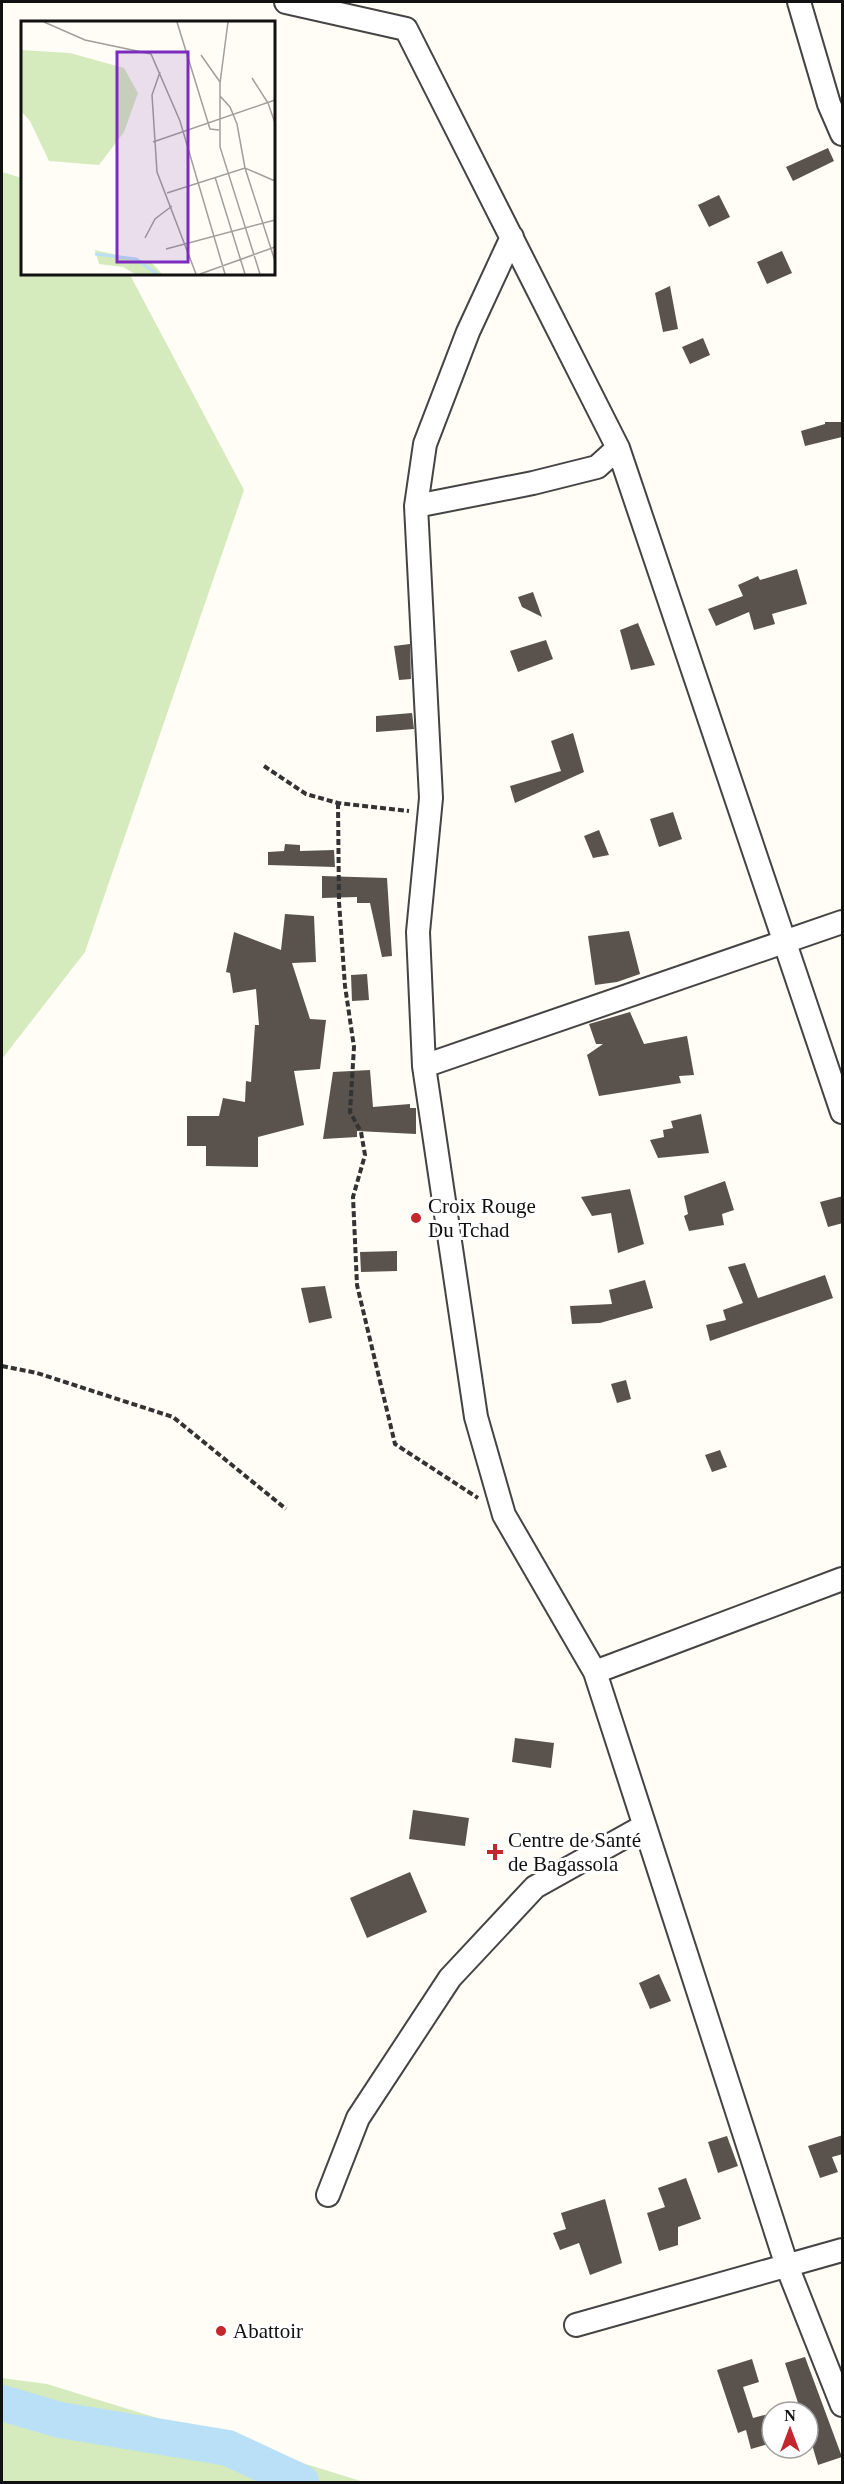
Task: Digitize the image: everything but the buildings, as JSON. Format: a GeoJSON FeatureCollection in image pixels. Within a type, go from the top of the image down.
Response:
{"type":"FeatureCollection","features":[{"type":"Feature","properties":{"kind":"street"},"geometry":{"type":"LineString","coordinates":[[286,2],[406,28],[618,448],[843,1112]]}},
{"type":"Feature","properties":{"kind":"street"},"geometry":{"type":"LineString","coordinates":[[799,2],[829,104],[843,134]]}},
{"type":"Feature","properties":{"kind":"street"},"geometry":{"type":"LineString","coordinates":[[512,237],[468,332],[425,444],[416,506],[430,787],[418,932],[424,1066],[476,1417],[504,1515],[595,1672],[787,2266],[843,2405]]}},
{"type":"Feature","properties":{"kind":"street"},"geometry":{"type":"LineString","coordinates":[[416,506],[597,467],[618,448]]}},
{"type":"Feature","properties":{"kind":"street"},"geometry":{"type":"LineString","coordinates":[[424,1066],[843,922]]}},
{"type":"Feature","properties":{"kind":"street"},"geometry":{"type":"LineString","coordinates":[[595,1672],[843,1580]]}},
{"type":"Feature","properties":{"kind":"street"},"geometry":{"type":"LineString","coordinates":[[328,2195],[358,2118],[450,1978],[535,1887],[644,1826]]}},
{"type":"Feature","properties":{"kind":"street"},"geometry":{"type":"LineString","coordinates":[[576,2325],[843,2250]]}},
{"type":"Feature","properties":{"kind":"path"},"geometry":{"type":"LineString","coordinates":[[264,766],[306,794],[338,802],[429,813]]}},
{"type":"Feature","properties":{"kind":"path"},"geometry":{"type":"LineString","coordinates":[[338,802],[339,902],[345,986],[354,1047],[350,1112],[361,1132],[365,1155],[353,1197],[357,1285],[395,1444],[504,1515]]}},
{"type":"Feature","properties":{"kind":"path"},"geometry":{"type":"LineString","coordinates":[[2,1366],[37,1373],[173,1417],[285,1509]]}},
{"type":"Feature","properties":{"kind":"green space"},"geometry":{"type":"Polygon","coordinates":[[[2,172],[21,178],[21,274],[130,274],[244,490],[85,952],[2,1059],[2,172]]]}},
{"type":"Feature","properties":{"kind":"green space"},"geometry":{"type":"Polygon","coordinates":[[[2,2378],[47,2384],[364,2482],[2,2482],[2,2378]]]}},
{"type":"Feature","properties":{"kind":"waterway"},"geometry":{"type":"LineString","coordinates":[[2,2403],[60,2420],[228,2448],[301,2482]]}},
{"type":"Feature","properties":{"kind":"place","name":"Croix Rouge Du Tchad"},"geometry":{"type":"Point","coordinates":[416,1218]}},
{"type":"Feature","properties":{"kind":"place","name":"Centre de Santé de Bagassola"},"geometry":{"type":"Point","coordinates":[495,1852]}},
{"type":"Feature","properties":{"kind":"place","name":"Abattoir"},"geometry":{"type":"Point","coordinates":[221,2331]}}]}
